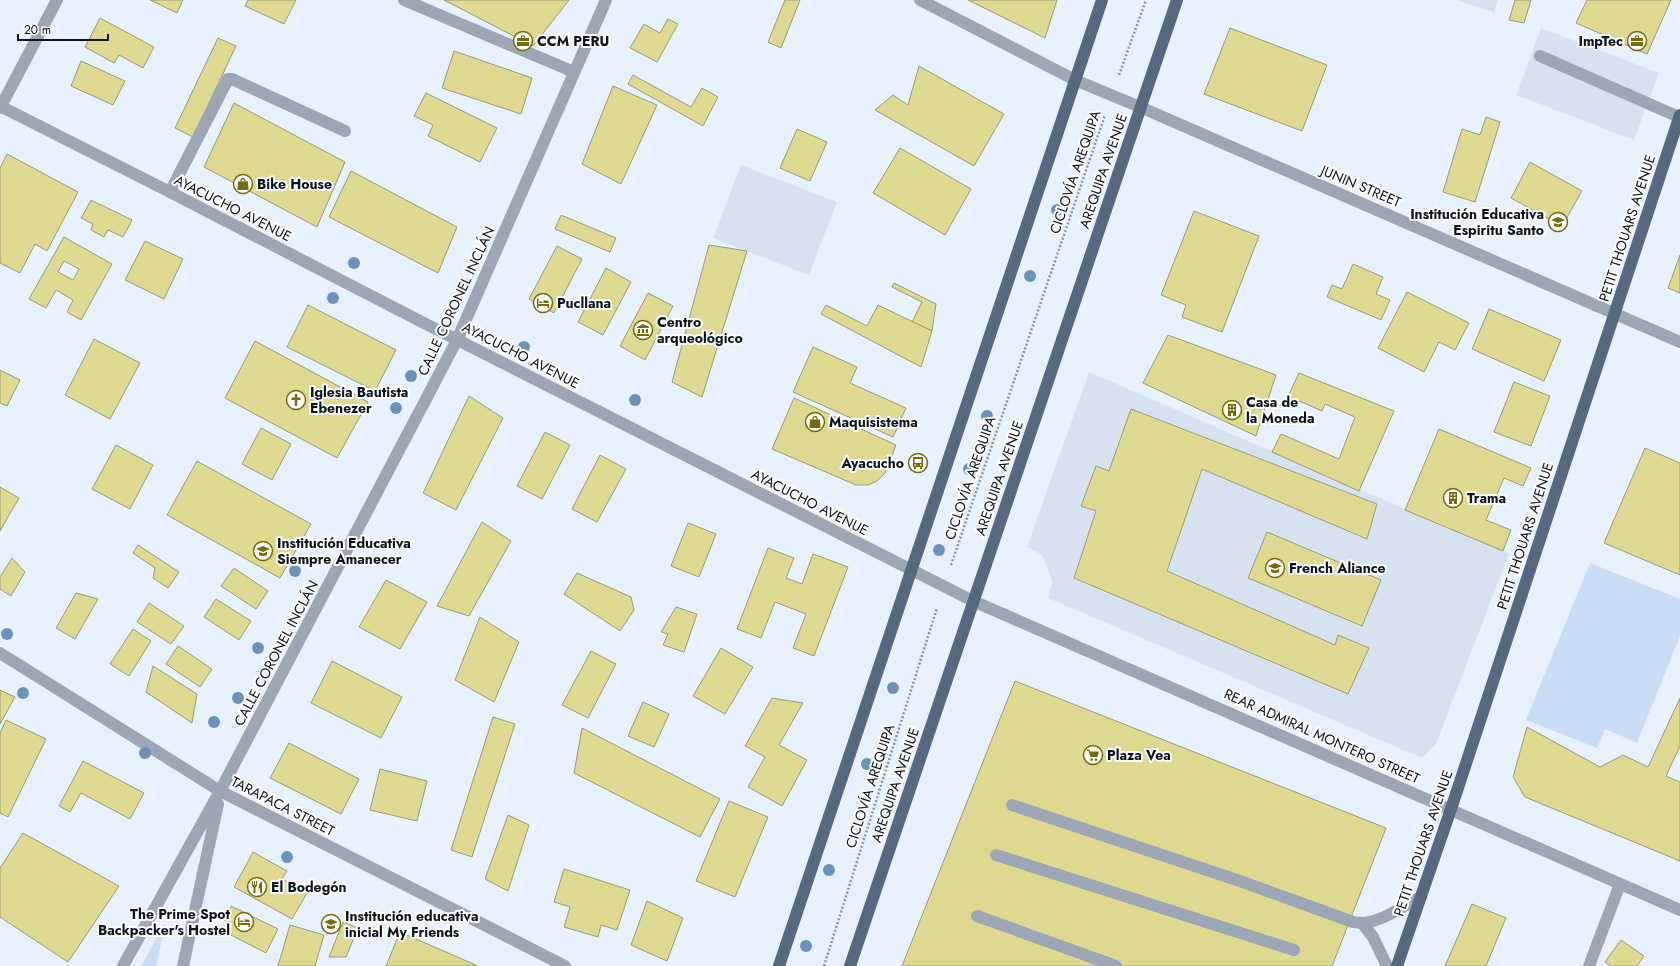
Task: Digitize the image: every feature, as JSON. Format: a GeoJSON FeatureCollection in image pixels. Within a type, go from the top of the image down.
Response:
{"type":"FeatureCollection","features":[{"type":"Feature","properties":{"kind":"main road"},"geometry":{"type":"LineString","coordinates":[[779,966],[913,570],[937,493],[1102,0]]}},
{"type":"Feature","properties":{"kind":"main road","name":"AREQUIPA AVENUE"},"geometry":{"type":"LineString","coordinates":[[850,966],[1177,0]]}},
{"type":"Feature","properties":{"kind":"main road","name":"PETIT THOUARS AVENUE"},"geometry":{"type":"LineString","coordinates":[[1397,966],[1451,809],[1680,116]]}},
{"type":"Feature","properties":{"kind":"street"},"geometry":{"type":"LineString","coordinates":[[0,107],[57,0]]}},
{"type":"Feature","properties":{"kind":"street"},"geometry":{"type":"LineString","coordinates":[[404,0],[542,57],[574,72]]}},
{"type":"Feature","properties":{"kind":"street","name":"CALLE CORONEL INCLÁN"},"geometry":{"type":"LineString","coordinates":[[124,966],[220,791],[457,340],[606,0]]}},
{"type":"Feature","properties":{"kind":"street","name":"JUNIN STREET"},"geometry":{"type":"LineString","coordinates":[[920,0],[1075,80],[1680,342]]}},
{"type":"Feature","properties":{"kind":"street"},"geometry":{"type":"LineString","coordinates":[[1540,56],[1680,116]]}},
{"type":"Feature","properties":{"kind":"street"},"geometry":{"type":"LineString","coordinates":[[170,192],[228,79],[232,79],[346,131]]}},
{"type":"Feature","properties":{"kind":"street","name":"AYACUCHO AVENUE"},"geometry":{"type":"LineString","coordinates":[[0,107],[944,586]]}},
{"type":"Feature","properties":{"kind":"street","name":"REAR ADMIRAL MONTERO STREET"},"geometry":{"type":"LineString","coordinates":[[944,586],[973,601],[1680,910]]}},
{"type":"Feature","properties":{"kind":"street","name":"TARAPACA STREET"},"geometry":{"type":"LineString","coordinates":[[0,653],[220,791],[565,966]]}},
{"type":"Feature","properties":{"kind":"street"},"geometry":{"type":"LineString","coordinates":[[183,966],[220,791]]}},
{"type":"Feature","properties":{"kind":"street"},"geometry":{"type":"LineString","coordinates":[[1012,805],[1240,881],[1353,922],[1363,924],[1379,920],[1421,897]]}},
{"type":"Feature","properties":{"kind":"street"},"geometry":{"type":"LineString","coordinates":[[996,855],[1294,950]]}},
{"type":"Feature","properties":{"kind":"street"},"geometry":{"type":"LineString","coordinates":[[1589,966],[1620,884]]}},
{"type":"Feature","properties":{"kind":"street"},"geometry":{"type":"LineString","coordinates":[[977,916],[1116,966]]}},
{"type":"Feature","properties":{"kind":"street"},"geometry":{"type":"LineString","coordinates":[[1363,924],[1373,937],[1387,966]]}},
{"type":"Feature","properties":{"kind":"path","name":"CICLOVÍA AREQUIPA"},"geometry":{"type":"LineString","coordinates":[[824,966],[944,586],[1146,0]]}},
{"type":"Feature","properties":{"kind":"shaded area"},"geometry":{"type":"Polygon","coordinates":[[[1498,0],[1494,12],[1459,1],[1498,0]]]}},
{"type":"Feature","properties":{"kind":"shaded area"},"geometry":{"type":"Polygon","coordinates":[[[1541,28],[1659,73],[1634,140],[1516,95],[1541,28]]]}},
{"type":"Feature","properties":{"kind":"shaded area"},"geometry":{"type":"Polygon","coordinates":[[[741,165],[837,202],[809,275],[713,238],[741,165]]]}},
{"type":"Feature","properties":{"kind":"shaded area","name":"French Aliance"},"geometry":{"type":"Polygon","coordinates":[[[1089,372],[1509,554],[1436,744],[1422,758],[1048,598],[1052,581],[1042,555],[1027,547],[1089,372]]]}},
{"type":"Feature","properties":{"kind":"shaded area"},"geometry":{"type":"Polygon","coordinates":[[[1590,563],[1680,599],[1680,636],[1637,743],[1605,729],[1597,748],[1526,720],[1590,563]]]}},
{"type":"Feature","properties":{"kind":"shaded area"},"geometry":{"type":"Polygon","coordinates":[[[166,921],[156,966],[141,966],[166,921]]]}},
{"type":"Feature","properties":{"kind":"building"},"geometry":{"type":"Polygon","coordinates":[[[150,0],[183,0],[177,13],[150,0]]]}},
{"type":"Feature","properties":{"kind":"building"},"geometry":{"type":"Polygon","coordinates":[[[248,0],[296,0],[284,24],[245,6],[248,0]]]}},
{"type":"Feature","properties":{"kind":"building"},"geometry":{"type":"Polygon","coordinates":[[[444,0],[569,0],[533,46],[444,0]]]}},
{"type":"Feature","properties":{"kind":"building"},"geometry":{"type":"Polygon","coordinates":[[[785,0],[800,0],[781,48],[768,42],[785,0]]]}},
{"type":"Feature","properties":{"kind":"building"},"geometry":{"type":"Polygon","coordinates":[[[968,0],[1057,0],[1045,38],[968,0]]]}},
{"type":"Feature","properties":{"kind":"building"},"geometry":{"type":"Polygon","coordinates":[[[1515,0],[1531,0],[1524,23],[1509,20],[1515,0]]]}},
{"type":"Feature","properties":{"kind":"building"},"geometry":{"type":"Polygon","coordinates":[[[1587,0],[1671,0],[1647,54],[1576,23],[1587,0]]]}},
{"type":"Feature","properties":{"kind":"building"},"geometry":{"type":"Polygon","coordinates":[[[100,18],[154,47],[143,68],[119,55],[114,63],[85,47],[100,18]]]}},
{"type":"Feature","properties":{"kind":"building"},"geometry":{"type":"Polygon","coordinates":[[[668,19],[678,24],[657,62],[630,48],[644,24],[660,33],[668,19]]]}},
{"type":"Feature","properties":{"kind":"building"},"geometry":{"type":"Polygon","coordinates":[[[1230,28],[1327,65],[1302,131],[1204,94],[1230,28]]]}},
{"type":"Feature","properties":{"kind":"building"},"geometry":{"type":"Polygon","coordinates":[[[218,38],[236,46],[193,137],[175,128],[218,38]]]}},
{"type":"Feature","properties":{"kind":"building"},"geometry":{"type":"Polygon","coordinates":[[[454,51],[532,78],[521,114],[442,88],[454,51]]]}},
{"type":"Feature","properties":{"kind":"building"},"geometry":{"type":"Polygon","coordinates":[[[81,61],[125,81],[113,105],[71,86],[81,61]]]}},
{"type":"Feature","properties":{"kind":"building"},"geometry":{"type":"Polygon","coordinates":[[[919,66],[1004,114],[974,166],[875,110],[893,95],[908,105],[919,66]]]}},
{"type":"Feature","properties":{"kind":"building"},"geometry":{"type":"Polygon","coordinates":[[[633,75],[691,107],[702,88],[718,97],[703,126],[628,84],[633,75]]]}},
{"type":"Feature","properties":{"kind":"building"},"geometry":{"type":"Polygon","coordinates":[[[613,86],[657,105],[621,184],[582,164],[613,86]]]}},
{"type":"Feature","properties":{"kind":"building"},"geometry":{"type":"Polygon","coordinates":[[[426,93],[497,128],[480,162],[428,136],[433,125],[414,116],[426,93]]]}},
{"type":"Feature","properties":{"kind":"building"},"geometry":{"type":"Polygon","coordinates":[[[234,103],[345,162],[317,227],[204,167],[234,103]]]}},
{"type":"Feature","properties":{"kind":"building"},"geometry":{"type":"Polygon","coordinates":[[[1486,117],[1500,122],[1475,202],[1443,192],[1462,129],[1480,135],[1486,117]]]}},
{"type":"Feature","properties":{"kind":"building"},"geometry":{"type":"Polygon","coordinates":[[[797,129],[827,142],[810,181],[780,168],[797,129]]]}},
{"type":"Feature","properties":{"kind":"building"},"geometry":{"type":"Polygon","coordinates":[[[900,148],[971,189],[945,235],[873,193],[900,148]]]}},
{"type":"Feature","properties":{"kind":"building"},"geometry":{"type":"Polygon","coordinates":[[[7,154],[78,192],[47,251],[35,244],[20,273],[0,263],[0,168],[7,154]]]}},
{"type":"Feature","properties":{"kind":"building"},"geometry":{"type":"Polygon","coordinates":[[[1530,162],[1582,191],[1562,226],[1511,198],[1530,162]]]}},
{"type":"Feature","properties":{"kind":"building"},"geometry":{"type":"Polygon","coordinates":[[[351,171],[457,227],[438,273],[329,217],[351,171]]]}},
{"type":"Feature","properties":{"kind":"building"},"geometry":{"type":"Polygon","coordinates":[[[91,200],[132,220],[123,237],[108,230],[104,237],[91,230],[93,224],[81,218],[91,200]]]}},
{"type":"Feature","properties":{"kind":"building"},"geometry":{"type":"Polygon","coordinates":[[[1194,211],[1259,236],[1222,332],[1182,317],[1186,305],[1161,295],[1194,211]]]}},
{"type":"Feature","properties":{"kind":"building"},"geometry":{"type":"Polygon","coordinates":[[[561,215],[616,238],[610,252],[555,229],[561,215]]]}},
{"type":"Feature","properties":{"kind":"building"},"geometry":{"type":"Polygon","coordinates":[[[64,237],[112,264],[81,320],[67,312],[73,300],[56,290],[46,308],[29,299],[64,237]],[[64,261],[58,272],[73,280],[79,269],[64,261]]]}},
{"type":"Feature","properties":{"kind":"building"},"geometry":{"type":"Polygon","coordinates":[[[145,241],[183,259],[164,299],[125,280],[145,241]]]}},
{"type":"Feature","properties":{"kind":"building"},"geometry":{"type":"Polygon","coordinates":[[[709,245],[747,251],[702,397],[672,382],[709,245]]]}},
{"type":"Feature","properties":{"kind":"building"},"geometry":{"type":"Polygon","coordinates":[[[557,246],[582,259],[554,313],[529,299],[557,246]]]}},
{"type":"Feature","properties":{"kind":"building"},"geometry":{"type":"Polygon","coordinates":[[[1680,255],[1680,293],[1668,288],[1680,255]]]}},
{"type":"Feature","properties":{"kind":"building"},"geometry":{"type":"Polygon","coordinates":[[[1353,264],[1383,277],[1376,294],[1390,300],[1381,320],[1327,297],[1332,285],[1342,289],[1353,264]]]}},
{"type":"Feature","properties":{"kind":"building"},"geometry":{"type":"Polygon","coordinates":[[[606,268],[631,282],[603,335],[578,322],[606,268]]]}},
{"type":"Feature","properties":{"kind":"building"},"geometry":{"type":"Polygon","coordinates":[[[894,283],[936,304],[932,331],[912,322],[922,302],[892,287],[894,283]]]}},
{"type":"Feature","properties":{"kind":"building"},"geometry":{"type":"Polygon","coordinates":[[[1407,292],[1469,323],[1455,350],[1439,342],[1424,372],[1378,348],[1407,292]]]}},
{"type":"Feature","properties":{"kind":"building"},"geometry":{"type":"Polygon","coordinates":[[[648,293],[673,306],[645,360],[620,346],[648,293]]]}},
{"type":"Feature","properties":{"kind":"building"},"geometry":{"type":"Polygon","coordinates":[[[308,305],[396,350],[375,391],[287,347],[308,305]]]}},
{"type":"Feature","properties":{"kind":"building"},"geometry":{"type":"Polygon","coordinates":[[[826,305],[867,326],[878,305],[932,331],[921,367],[821,314],[826,305]]]}},
{"type":"Feature","properties":{"kind":"building"},"geometry":{"type":"Polygon","coordinates":[[[1489,309],[1561,340],[1544,381],[1472,349],[1489,309]]]}},
{"type":"Feature","properties":{"kind":"building","name":"Casa de la Moneda"},"geometry":{"type":"Polygon","coordinates":[[[1168,335],[1276,375],[1256,436],[1143,383],[1168,335]]]}},
{"type":"Feature","properties":{"kind":"building"},"geometry":{"type":"Polygon","coordinates":[[[94,339],[140,363],[110,419],[65,395],[94,339]]]}},
{"type":"Feature","properties":{"kind":"building","name":"Iglesia Bautista Ebenezer"},"geometry":{"type":"Polygon","coordinates":[[[255,341],[368,402],[337,458],[225,398],[255,341]]]}},
{"type":"Feature","properties":{"kind":"building"},"geometry":{"type":"Polygon","coordinates":[[[813,347],[857,367],[850,383],[906,408],[893,437],[793,392],[813,347]]]}},
{"type":"Feature","properties":{"kind":"building"},"geometry":{"type":"Polygon","coordinates":[[[0,370],[20,380],[7,406],[0,403],[0,370]]]}},
{"type":"Feature","properties":{"kind":"building","name":"Casa de la Moneda"},"geometry":{"type":"Polygon","coordinates":[[[1299,373],[1394,411],[1359,491],[1272,452],[1281,434],[1339,459],[1355,417],[1325,404],[1322,411],[1288,396],[1299,373]]]}},
{"type":"Feature","properties":{"kind":"building"},"geometry":{"type":"Polygon","coordinates":[[[1514,382],[1550,396],[1531,446],[1494,432],[1514,382]]]}},
{"type":"Feature","properties":{"kind":"building"},"geometry":{"type":"Polygon","coordinates":[[[469,396],[503,418],[456,510],[423,493],[469,396]]]}},
{"type":"Feature","properties":{"kind":"building","name":"Maquisistema"},"geometry":{"type":"Polygon","coordinates":[[[794,398],[896,445],[885,473],[877,481],[868,485],[856,485],[772,449],[794,398]]]}},
{"type":"Feature","properties":{"kind":"building"},"geometry":{"type":"Polygon","coordinates":[[[1131,409],[1377,504],[1367,539],[1202,469],[1167,571],[1335,645],[1338,635],[1369,648],[1348,694],[1074,578],[1096,511],[1081,506],[1096,466],[1109,471],[1131,409]]]}},
{"type":"Feature","properties":{"kind":"building"},"geometry":{"type":"Polygon","coordinates":[[[261,428],[291,444],[272,480],[242,464],[261,428]]]}},
{"type":"Feature","properties":{"kind":"building","name":"Trama"},"geometry":{"type":"Polygon","coordinates":[[[1439,429],[1531,468],[1523,486],[1504,478],[1486,520],[1511,530],[1503,551],[1405,510],[1439,429]]]}},
{"type":"Feature","properties":{"kind":"building"},"geometry":{"type":"Polygon","coordinates":[[[545,432],[570,445],[542,499],[517,486],[545,432]]]}},
{"type":"Feature","properties":{"kind":"building"},"geometry":{"type":"Polygon","coordinates":[[[116,445],[153,465],[130,509],[92,489],[116,445]]]}},
{"type":"Feature","properties":{"kind":"building"},"geometry":{"type":"Polygon","coordinates":[[[1645,448],[1680,463],[1680,575],[1604,543],[1645,448]]]}},
{"type":"Feature","properties":{"kind":"building"},"geometry":{"type":"Polygon","coordinates":[[[600,455],[626,469],[597,522],[572,509],[600,455]]]}},
{"type":"Feature","properties":{"kind":"building"},"geometry":{"type":"Polygon","coordinates":[[[197,461],[311,524],[280,578],[167,515],[197,461]]]}},
{"type":"Feature","properties":{"kind":"building"},"geometry":{"type":"Polygon","coordinates":[[[0,487],[19,498],[0,531],[0,487]]]}},
{"type":"Feature","properties":{"kind":"building"},"geometry":{"type":"Polygon","coordinates":[[[482,522],[511,541],[469,616],[437,606],[482,522]]]}},
{"type":"Feature","properties":{"kind":"building"},"geometry":{"type":"Polygon","coordinates":[[[688,523],[716,534],[699,577],[671,566],[688,523]]]}},
{"type":"Feature","properties":{"kind":"building"},"geometry":{"type":"Polygon","coordinates":[[[1267,532],[1381,580],[1362,626],[1248,578],[1267,532]]]}},
{"type":"Feature","properties":{"kind":"building"},"geometry":{"type":"Polygon","coordinates":[[[138,545],[179,572],[168,588],[153,578],[155,568],[133,553],[138,545]]]}},
{"type":"Feature","properties":{"kind":"building"},"geometry":{"type":"Polygon","coordinates":[[[768,548],[794,558],[786,578],[802,584],[813,554],[848,567],[814,656],[793,648],[806,614],[775,602],[761,638],[737,629],[768,548]]]}},
{"type":"Feature","properties":{"kind":"building"},"geometry":{"type":"Polygon","coordinates":[[[12,558],[25,572],[11,596],[0,589],[0,577],[12,558]]]}},
{"type":"Feature","properties":{"kind":"building"},"geometry":{"type":"Polygon","coordinates":[[[234,568],[268,591],[256,609],[221,586],[234,568]]]}},
{"type":"Feature","properties":{"kind":"building"},"geometry":{"type":"Polygon","coordinates":[[[577,573],[631,597],[634,610],[620,631],[564,594],[577,573]]]}},
{"type":"Feature","properties":{"kind":"building"},"geometry":{"type":"Polygon","coordinates":[[[386,580],[427,602],[400,649],[359,627],[386,580]]]}},
{"type":"Feature","properties":{"kind":"building"},"geometry":{"type":"Polygon","coordinates":[[[76,593],[98,599],[75,639],[56,628],[76,593]]]}},
{"type":"Feature","properties":{"kind":"building"},"geometry":{"type":"Polygon","coordinates":[[[216,599],[251,621],[239,640],[204,617],[216,599]]]}},
{"type":"Feature","properties":{"kind":"building"},"geometry":{"type":"Polygon","coordinates":[[[149,603],[184,626],[171,644],[137,622],[149,603]]]}},
{"type":"Feature","properties":{"kind":"building"},"geometry":{"type":"Polygon","coordinates":[[[676,607],[697,614],[684,652],[663,645],[668,634],[661,632],[676,607]]]}},
{"type":"Feature","properties":{"kind":"building"},"geometry":{"type":"Polygon","coordinates":[[[480,617],[519,642],[494,702],[455,680],[480,617]]]}},
{"type":"Feature","properties":{"kind":"building"},"geometry":{"type":"Polygon","coordinates":[[[133,629],[151,641],[129,676],[110,664],[133,629]]]}},
{"type":"Feature","properties":{"kind":"building"},"geometry":{"type":"Polygon","coordinates":[[[178,646],[212,669],[200,687],[166,664],[178,646]]]}},
{"type":"Feature","properties":{"kind":"building"},"geometry":{"type":"Polygon","coordinates":[[[721,648],[753,667],[725,714],[693,696],[721,648]]]}},
{"type":"Feature","properties":{"kind":"building"},"geometry":{"type":"Polygon","coordinates":[[[591,651],[616,664],[588,718],[562,705],[591,651]]]}},
{"type":"Feature","properties":{"kind":"building"},"geometry":{"type":"Polygon","coordinates":[[[332,661],[402,697],[381,738],[311,703],[332,661]]]}},
{"type":"Feature","properties":{"kind":"building"},"geometry":{"type":"Polygon","coordinates":[[[153,666],[197,694],[192,723],[146,692],[153,666]]]}},
{"type":"Feature","properties":{"kind":"building","name":"Plaza Vea"},"geometry":{"type":"Polygon","coordinates":[[[1015,681],[1386,828],[1332,966],[902,966],[1015,681]]]}},
{"type":"Feature","properties":{"kind":"building"},"geometry":{"type":"Polygon","coordinates":[[[0,690],[15,697],[0,724],[0,690]]]}},
{"type":"Feature","properties":{"kind":"building"},"geometry":{"type":"Polygon","coordinates":[[[772,698],[803,703],[779,745],[807,760],[782,806],[748,787],[765,757],[745,746],[772,698]]]}},
{"type":"Feature","properties":{"kind":"building"},"geometry":{"type":"Polygon","coordinates":[[[1680,698],[1680,746],[1666,776],[1680,782],[1680,861],[1525,797],[1513,777],[1527,727],[1600,767],[1623,755],[1648,767],[1680,698]]]}},
{"type":"Feature","properties":{"kind":"building"},"geometry":{"type":"Polygon","coordinates":[[[643,702],[669,714],[654,747],[628,736],[643,702]]]}},
{"type":"Feature","properties":{"kind":"building"},"geometry":{"type":"Polygon","coordinates":[[[493,717],[515,724],[472,857],[451,850],[493,717]]]}},
{"type":"Feature","properties":{"kind":"building"},"geometry":{"type":"Polygon","coordinates":[[[6,720],[46,739],[8,817],[0,813],[0,733],[6,720]]]}},
{"type":"Feature","properties":{"kind":"building"},"geometry":{"type":"Polygon","coordinates":[[[582,728],[720,799],[700,837],[574,773],[582,728]]]}},
{"type":"Feature","properties":{"kind":"building"},"geometry":{"type":"Polygon","coordinates":[[[289,743],[359,779],[341,814],[270,778],[289,743]]]}},
{"type":"Feature","properties":{"kind":"building"},"geometry":{"type":"Polygon","coordinates":[[[83,761],[144,793],[130,819],[81,793],[70,812],[59,806],[83,761]]]}},
{"type":"Feature","properties":{"kind":"building"},"geometry":{"type":"Polygon","coordinates":[[[380,769],[427,781],[417,821],[370,810],[380,769]]]}},
{"type":"Feature","properties":{"kind":"building"},"geometry":{"type":"Polygon","coordinates":[[[729,801],[768,817],[735,897],[696,881],[729,801]]]}},
{"type":"Feature","properties":{"kind":"building"},"geometry":{"type":"Polygon","coordinates":[[[508,815],[529,825],[508,891],[485,879],[508,815]]]}},
{"type":"Feature","properties":{"kind":"building"},"geometry":{"type":"Polygon","coordinates":[[[23,833],[119,886],[68,962],[0,917],[0,868],[23,833]]]}},
{"type":"Feature","properties":{"kind":"building"},"geometry":{"type":"Polygon","coordinates":[[[253,852],[287,871],[282,879],[307,893],[292,919],[234,887],[253,852]]]}},
{"type":"Feature","properties":{"kind":"building"},"geometry":{"type":"Polygon","coordinates":[[[564,869],[630,890],[617,930],[601,925],[598,937],[564,927],[570,907],[554,902],[564,869]]]}},
{"type":"Feature","properties":{"kind":"building"},"geometry":{"type":"Polygon","coordinates":[[[647,901],[683,918],[667,961],[631,945],[647,901]]]}},
{"type":"Feature","properties":{"kind":"building"},"geometry":{"type":"Polygon","coordinates":[[[1472,904],[1506,918],[1486,966],[1445,966],[1472,904]]]}},
{"type":"Feature","properties":{"kind":"building"},"geometry":{"type":"Polygon","coordinates":[[[231,906],[278,929],[266,953],[225,932],[230,922],[224,920],[231,906]]]}},
{"type":"Feature","properties":{"kind":"building"},"geometry":{"type":"Polygon","coordinates":[[[343,922],[358,928],[346,957],[329,957],[343,922]]]}},
{"type":"Feature","properties":{"kind":"building"},"geometry":{"type":"Polygon","coordinates":[[[290,925],[324,935],[315,966],[278,966],[290,925]]]}},
{"type":"Feature","properties":{"kind":"building"},"geometry":{"type":"Polygon","coordinates":[[[400,932],[478,966],[386,966],[400,932]]]}},
{"type":"Feature","properties":{"kind":"building"},"geometry":{"type":"Polygon","coordinates":[[[1621,940],[1644,956],[1637,966],[1611,966],[1605,962],[1621,940]]]}},
{"type":"Feature","properties":{"kind":"place","name":"CCM PERU"},"geometry":{"type":"Point","coordinates":[523,41]}},
{"type":"Feature","properties":{"kind":"place","name":"ImpTec"},"geometry":{"type":"Point","coordinates":[1637,41]}},
{"type":"Feature","properties":{"kind":"place","name":"Bike House"},"geometry":{"type":"Point","coordinates":[243,184]}},
{"type":"Feature","properties":{"kind":"place","name":"Institución Educativa Espiritu Santo"},"geometry":{"type":"Point","coordinates":[1558,222]}},
{"type":"Feature","properties":{"kind":"place","name":"Pucllana"},"geometry":{"type":"Point","coordinates":[543,303]}},
{"type":"Feature","properties":{"kind":"place","name":"Centro arqueológico"},"geometry":{"type":"Point","coordinates":[643,330]}},
{"type":"Feature","properties":{"kind":"place","name":"Iglesia Bautista Ebenezer"},"geometry":{"type":"Point","coordinates":[296,400]}},
{"type":"Feature","properties":{"kind":"place","name":"Casa de la Moneda"},"geometry":{"type":"Point","coordinates":[1232,410]}},
{"type":"Feature","properties":{"kind":"place","name":"Maquisistema"},"geometry":{"type":"Point","coordinates":[815,422]}},
{"type":"Feature","properties":{"kind":"place","name":"Ayacucho"},"geometry":{"type":"Point","coordinates":[918,463]}},
{"type":"Feature","properties":{"kind":"place","name":"Trama"},"geometry":{"type":"Point","coordinates":[1453,498]}},
{"type":"Feature","properties":{"kind":"place","name":"Institución Educativa Siempre Amanecer"},"geometry":{"type":"Point","coordinates":[263,551]}},
{"type":"Feature","properties":{"kind":"place","name":"French Aliance"},"geometry":{"type":"Point","coordinates":[1275,568]}},
{"type":"Feature","properties":{"kind":"place","name":"Plaza Vea"},"geometry":{"type":"Point","coordinates":[1093,755]}},
{"type":"Feature","properties":{"kind":"place","name":"El Bodegón"},"geometry":{"type":"Point","coordinates":[257,887]}},
{"type":"Feature","properties":{"kind":"place","name":"The Prime Spot Backpacker's Hostel"},"geometry":{"type":"Point","coordinates":[244,922]}},
{"type":"Feature","properties":{"kind":"place","name":"Institución educativa inicial My Friends"},"geometry":{"type":"Point","coordinates":[331,924]}}]}
